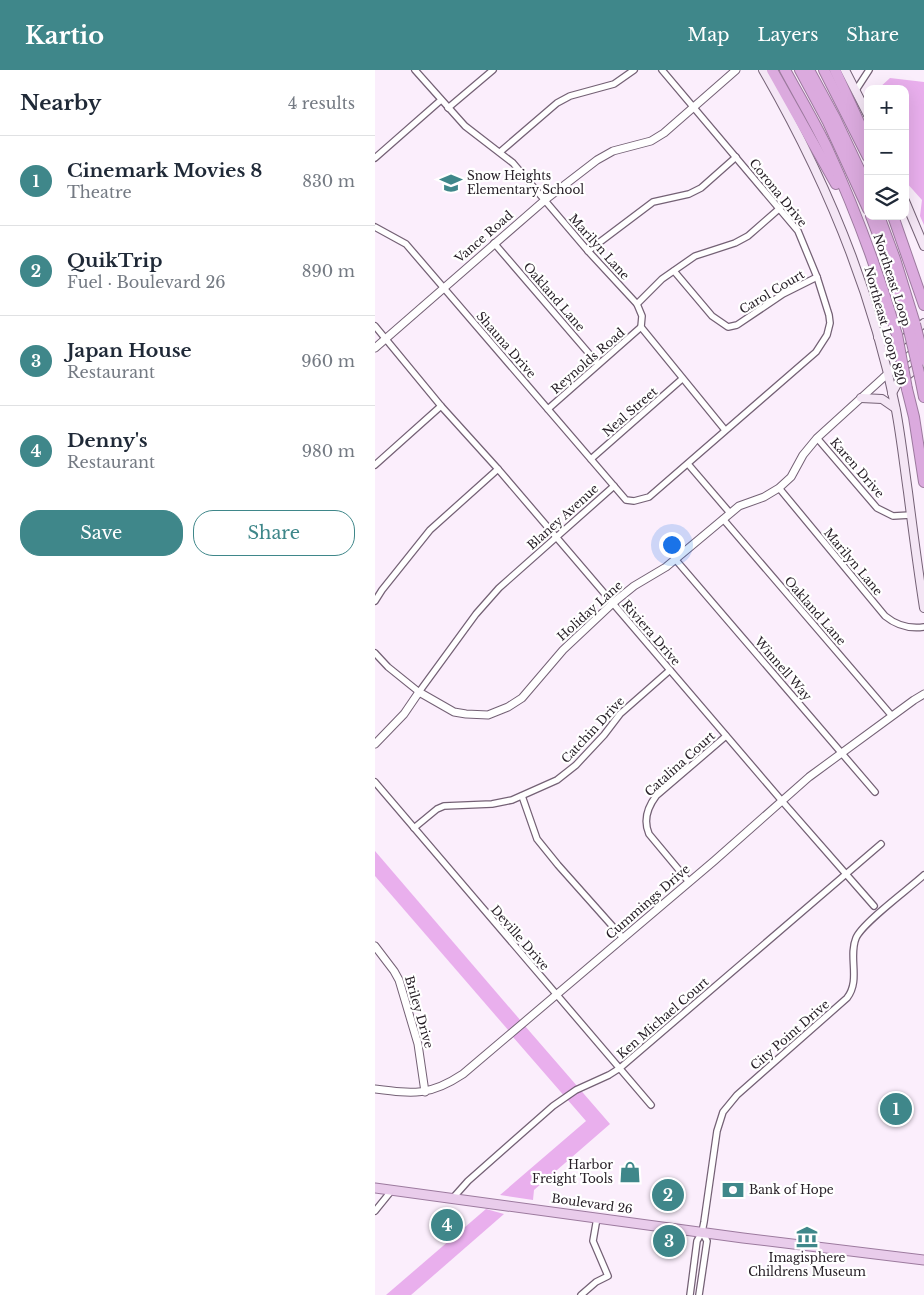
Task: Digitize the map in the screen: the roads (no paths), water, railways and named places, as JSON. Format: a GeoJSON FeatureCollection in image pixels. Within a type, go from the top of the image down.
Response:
{"type":"FeatureCollection","features":[{"type":"Feature","properties":{"kind":"highway"},"geometry":{"type":"LineString","coordinates":[[772,70],[830,173],[854,228],[865,239]]}},
{"type":"Feature","properties":{"kind":"highway","name":"Northeast Loop"},"geometry":{"type":"LineString","coordinates":[[785,70],[826,147],[879,276],[897,335],[914,417],[924,482]]}},
{"type":"Feature","properties":{"kind":"highway"},"geometry":{"type":"LineString","coordinates":[[800,70],[828,122],[864,200]]}},
{"type":"Feature","properties":{"kind":"highway"},"geometry":{"type":"LineString","coordinates":[[809,70],[835,118],[864,180]]}},
{"type":"Feature","properties":{"kind":"highway"},"geometry":{"type":"LineString","coordinates":[[824,70],[864,149]]}},
{"type":"Feature","properties":{"kind":"highway"},"geometry":{"type":"LineString","coordinates":[[835,70],[864,133]]}},
{"type":"Feature","properties":{"kind":"highway"},"geometry":{"type":"LineString","coordinates":[[873,220],[916,326],[920,377],[924,397]]}},
{"type":"Feature","properties":{"kind":"highway"},"geometry":{"type":"LineString","coordinates":[[880,220],[916,326],[924,360]]}},
{"type":"Feature","properties":{"kind":"highway","name":"Northeast Loop"},"geometry":{"type":"LineString","coordinates":[[894,220],[924,306]]}},
{"type":"Feature","properties":{"kind":"main road","name":"Northeast Loop 820"},"geometry":{"type":"LineString","coordinates":[[763,70],[783,104],[813,163],[861,278],[878,336],[895,408],[924,608]]}},
{"type":"Feature","properties":{"kind":"main road"},"geometry":{"type":"LineString","coordinates":[[845,70],[864,107]]}},
{"type":"Feature","properties":{"kind":"main road"},"geometry":{"type":"LineString","coordinates":[[909,210],[924,246]]}},
{"type":"Feature","properties":{"kind":"main road"},"geometry":{"type":"LineString","coordinates":[[878,336],[890,344],[899,343],[916,326]]}},
{"type":"Feature","properties":{"kind":"main road"},"geometry":{"type":"LineString","coordinates":[[892,393],[897,384],[924,360]]}},
{"type":"Feature","properties":{"kind":"main road"},"geometry":{"type":"LineString","coordinates":[[861,398],[882,399],[895,408]]}},
{"type":"Feature","properties":{"kind":"main road","name":"Boulevard 26"},"geometry":{"type":"LineString","coordinates":[[375,1188],[749,1239],[924,1260]]}},
{"type":"Feature","properties":{"kind":"street","name":"Marilyn Lane"},"geometry":{"type":"LineString","coordinates":[[415,70],[465,126],[513,163],[588,251],[637,304]]}},
{"type":"Feature","properties":{"kind":"street"},"geometry":{"type":"LineString","coordinates":[[448,108],[493,70]]}},
{"type":"Feature","properties":{"kind":"street"},"geometry":{"type":"LineString","coordinates":[[500,152],[557,103],[570,96],[614,84],[634,70]]}},
{"type":"Feature","properties":{"kind":"street","name":"Corona Drive"},"geometry":{"type":"LineString","coordinates":[[662,70],[798,231],[817,278],[830,323],[827,335],[818,350]]}},
{"type":"Feature","properties":{"kind":"street","name":"Vance Road"},"geometry":{"type":"LineString","coordinates":[[375,348],[545,200],[597,160],[613,151],[651,141],[664,133],[736,70]]}},
{"type":"Feature","properties":{"kind":"street"},"geometry":{"type":"LineString","coordinates":[[856,90],[869,70]]}},
{"type":"Feature","properties":{"kind":"street"},"geometry":{"type":"LineString","coordinates":[[375,158],[441,100]]}},
{"type":"Feature","properties":{"kind":"street"},"geometry":{"type":"LineString","coordinates":[[588,251],[653,202],[689,194],[701,188],[736,157]]}},
{"type":"Feature","properties":{"kind":"street"},"geometry":{"type":"LineString","coordinates":[[725,430],[641,327],[642,316],[637,304],[653,287],[674,271],[701,253],[735,243],[747,236],[780,208]]}},
{"type":"Feature","properties":{"kind":"street","name":"Shauna Drive"},"geometry":{"type":"LineString","coordinates":[[375,227],[406,244],[614,486]]}},
{"type":"Feature","properties":{"kind":"street","name":"Oakland Lane"},"geometry":{"type":"LineString","coordinates":[[494,244],[598,364]]}},
{"type":"Feature","properties":{"kind":"street","name":"Carol Court"},"geometry":{"type":"LineString","coordinates":[[674,271],[712,316],[728,327],[737,326],[783,294],[817,278]]}},
{"type":"Feature","properties":{"kind":"street","name":"Riviera Drive"},"geometry":{"type":"LineString","coordinates":[[375,326],[441,406],[498,469],[874,906]]}},
{"type":"Feature","properties":{"kind":"street","name":"Reynolds Road"},"geometry":{"type":"LineString","coordinates":[[548,409],[641,327]]}},
{"type":"Feature","properties":{"kind":"street","name":"Holiday Lane"},"geometry":{"type":"LineString","coordinates":[[419,692],[454,712],[466,714],[488,715],[508,707],[522,698],[563,650],[613,603],[634,586],[656,574],[730,513],[743,504],[763,497],[779,488],[791,477],[798,463],[817,438],[924,343]]}},
{"type":"Feature","properties":{"kind":"street","name":"Blaney Avenue"},"geometry":{"type":"LineString","coordinates":[[375,744],[404,714],[475,614],[507,580],[614,486],[626,500],[634,501],[649,497],[818,350]]}},
{"type":"Feature","properties":{"kind":"street","name":"Neal Street"},"geometry":{"type":"LineString","coordinates":[[591,459],[682,379]]}},
{"type":"Feature","properties":{"kind":"street"},"geometry":{"type":"LineString","coordinates":[[375,465],[441,406]]}},
{"type":"Feature","properties":{"kind":"street","name":"Karen Drive"},"geometry":{"type":"LineString","coordinates":[[817,438],[877,508],[893,516],[911,515]]}},
{"type":"Feature","properties":{"kind":"street"},"geometry":{"type":"LineString","coordinates":[[688,464],[730,513]]}},
{"type":"Feature","properties":{"kind":"street"},"geometry":{"type":"LineString","coordinates":[[375,601],[430,530],[498,469]]}},
{"type":"Feature","properties":{"kind":"street","name":"Marilyn Lane"},"geometry":{"type":"LineString","coordinates":[[779,488],[885,616],[896,624],[917,628],[924,627]]}},
{"type":"Feature","properties":{"kind":"street","name":"Oakland Lane"},"geometry":{"type":"LineString","coordinates":[[723,519],[892,716]]}},
{"type":"Feature","properties":{"kind":"street","name":"Winnell Way"},"geometry":{"type":"LineString","coordinates":[[675,559],[875,792]]}},
{"type":"Feature","properties":{"kind":"street"},"geometry":{"type":"LineString","coordinates":[[375,653],[388,667],[419,692]]}},
{"type":"Feature","properties":{"kind":"street","name":"Catchin Drive"},"geometry":{"type":"LineString","coordinates":[[414,828],[444,806],[492,804],[512,800],[557,780],[575,765],[604,735],[620,714],[670,670]]}},
{"type":"Feature","properties":{"kind":"street","name":"Cummings Drive"},"geometry":{"type":"LineString","coordinates":[[375,1089],[425,1092],[442,1087],[463,1074],[823,766],[843,754],[924,694]]}},
{"type":"Feature","properties":{"kind":"street","name":"Catalina Court"},"geometry":{"type":"LineString","coordinates":[[689,882],[649,834],[646,817],[655,796],[726,736]]}},
{"type":"Feature","properties":{"kind":"street","name":"Deville Drive"},"geometry":{"type":"LineString","coordinates":[[375,782],[651,1105]]}},
{"type":"Feature","properties":{"kind":"street"},"geometry":{"type":"LineString","coordinates":[[522,796],[537,839],[623,938]]}},
{"type":"Feature","properties":{"kind":"street","name":"Ken Michael Court"},"geometry":{"type":"LineString","coordinates":[[452,1198],[468,1181],[553,1106],[576,1090],[620,1068],[881,844]]}},
{"type":"Feature","properties":{"kind":"street","name":"City Point Drive"},"geometry":{"type":"LineString","coordinates":[[690,1295],[697,1241],[702,1232],[717,1131],[723,1112],[733,1098],[847,998],[854,987],[853,949],[859,933],[924,875]]}},
{"type":"Feature","properties":{"kind":"street","name":"Briley Drive"},"geometry":{"type":"LineString","coordinates":[[375,946],[394,971],[407,1002],[418,1044],[425,1092]]}},
{"type":"Feature","properties":{"kind":"street"},"geometry":{"type":"LineString","coordinates":[[375,1211],[392,1190]]}},
{"type":"Feature","properties":{"kind":"street"},"geometry":{"type":"LineString","coordinates":[[581,1295],[596,1282],[608,1276],[593,1241],[597,1218]]}},
{"type":"Feature","properties":{"kind":"street","name":"City Point Drive"},"geometry":{"type":"LineString","coordinates":[[699,1295],[707,1241],[702,1232]]}},
{"type":"Feature","properties":{"kind":"place","name":"Snow Heights Elementary School"},"geometry":{"type":"Point","coordinates":[451,183]}},
{"type":"Feature","properties":{"kind":"place","name":"Cinemark Movies 8"},"geometry":{"type":"Point","coordinates":[896,1109]}},
{"type":"Feature","properties":{"kind":"place","name":"Harbor Freight Tools"},"geometry":{"type":"Point","coordinates":[630,1172]}},
{"type":"Feature","properties":{"kind":"place","name":"Bank of Hope"},"geometry":{"type":"Point","coordinates":[733,1190]}},
{"type":"Feature","properties":{"kind":"place","name":"QuikTrip"},"geometry":{"type":"Point","coordinates":[668,1195]}},
{"type":"Feature","properties":{"kind":"place","name":"Denny's"},"geometry":{"type":"Point","coordinates":[447,1225]}},
{"type":"Feature","properties":{"kind":"place","name":"Imagisphere Childrens Museum"},"geometry":{"type":"Point","coordinates":[807,1237]}},
{"type":"Feature","properties":{"kind":"place","name":"Japan House"},"geometry":{"type":"Point","coordinates":[669,1241]}}]}
